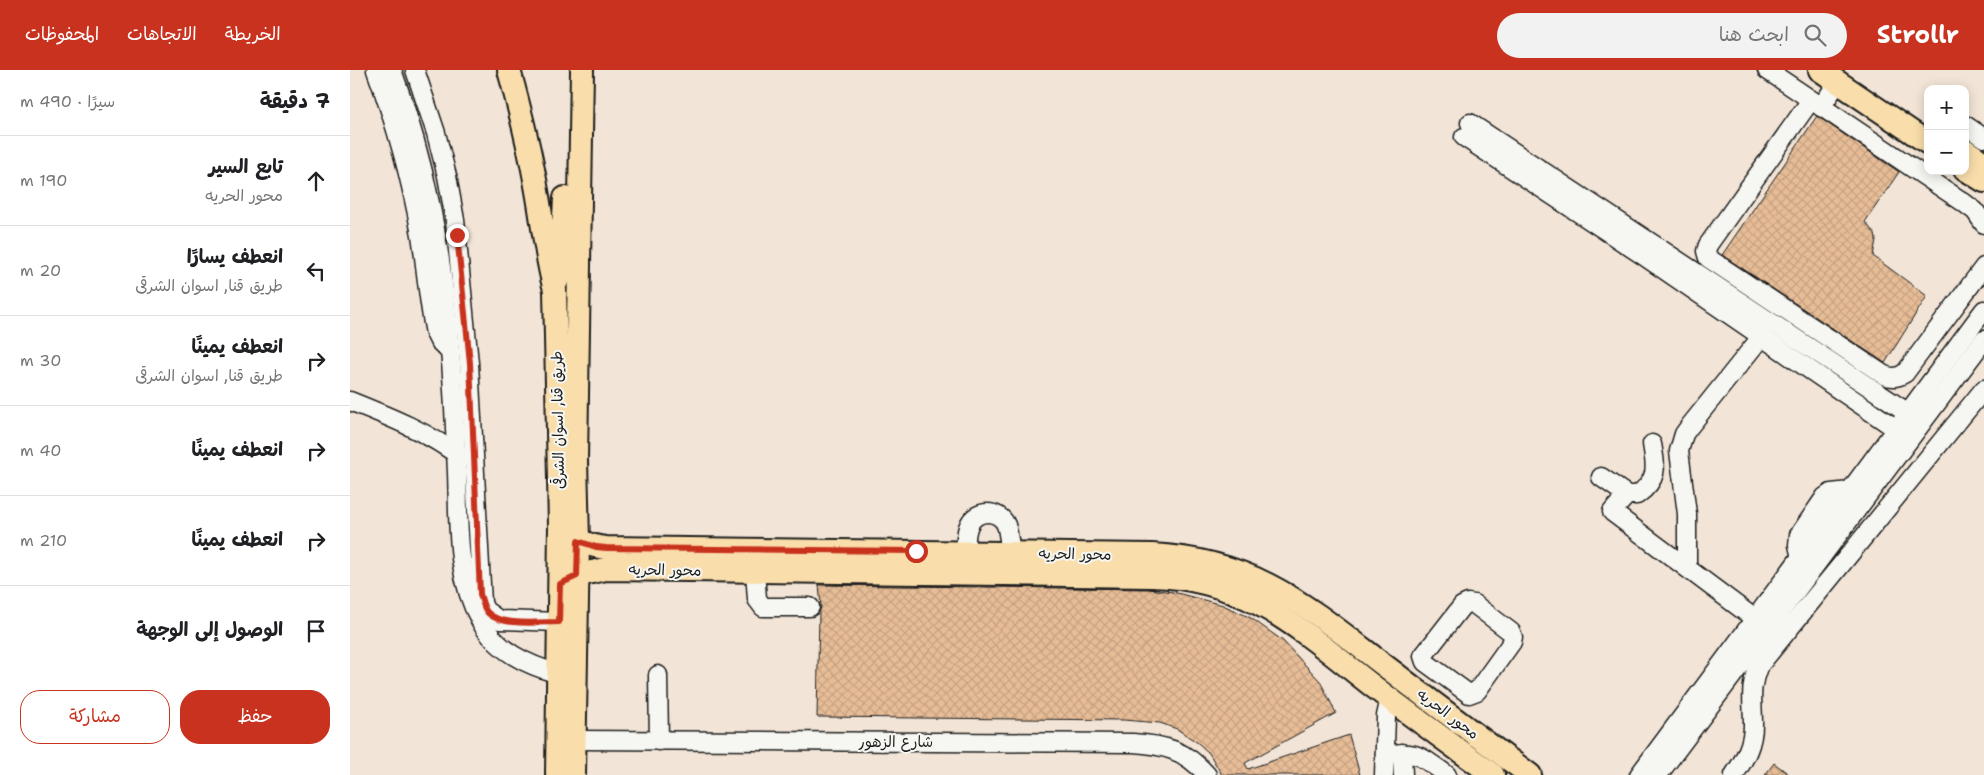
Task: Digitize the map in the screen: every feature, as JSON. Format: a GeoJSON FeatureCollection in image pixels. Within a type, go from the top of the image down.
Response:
{"type":"FeatureCollection","features":[{"type":"Feature","properties":{"kind":"main road","name":"طريق قنا, اسوان الشرقى"},"geometry":{"type":"LineString","coordinates":[[509,70],[524,127],[555,290],[560,526],[568,580],[574,775]]}},
{"type":"Feature","properties":{"kind":"main road"},"geometry":{"type":"LineString","coordinates":[[555,290],[563,240],[567,70]]}},
{"type":"Feature","properties":{"kind":"main road","name":"طريق قنا, اسوان الشرقى"},"geometry":{"type":"LineString","coordinates":[[557,775],[559,622],[578,541],[576,460],[582,70]]}},
{"type":"Feature","properties":{"kind":"main road"},"geometry":{"type":"LineString","coordinates":[[1832,73],[1924,123]]}},
{"type":"Feature","properties":{"kind":"main road"},"geometry":{"type":"LineString","coordinates":[[1832,73],[1924,140]]}},
{"type":"Feature","properties":{"kind":"main road"},"geometry":{"type":"LineString","coordinates":[[1970,137],[1984,163]]}},
{"type":"Feature","properties":{"kind":"main road"},"geometry":{"type":"LineString","coordinates":[[1969,172],[1984,182]]}},
{"type":"Feature","properties":{"kind":"main road","name":"محور الحريه"},"geometry":{"type":"LineString","coordinates":[[560,526],[578,541],[606,548],[1010,552],[1167,556],[1203,560],[1237,570],[1263,581],[1311,610],[1530,775]]}},
{"type":"Feature","properties":{"kind":"main road","name":"محور الحريه"},"geometry":{"type":"LineString","coordinates":[[568,580],[606,569],[1152,576],[1191,579],[1229,589],[1264,606],[1296,627],[1493,775]]}},
{"type":"Feature","properties":{"kind":"street"},"geometry":{"type":"LineString","coordinates":[[376,70],[398,134],[407,168],[421,236],[435,333],[438,340],[450,352]]}},
{"type":"Feature","properties":{"kind":"street"},"geometry":{"type":"LineString","coordinates":[[392,70],[416,140],[436,225],[443,269],[450,352],[461,561],[486,629],[505,650],[531,664],[559,674]]}},
{"type":"Feature","properties":{"kind":"street"},"geometry":{"type":"LineString","coordinates":[[415,70],[436,133],[447,176],[455,220],[470,363],[477,604]]}},
{"type":"Feature","properties":{"kind":"street"},"geometry":{"type":"LineString","coordinates":[[1767,70],[1981,211]]}},
{"type":"Feature","properties":{"kind":"street"},"geometry":{"type":"LineString","coordinates":[[1832,73],[1816,103],[1708,245],[1706,251],[1708,258],[1884,376],[1891,378],[1905,374],[1984,267]]}},
{"type":"Feature","properties":{"kind":"street"},"geometry":{"type":"LineString","coordinates":[[1910,439],[1467,130],[1923,422]]}},
{"type":"Feature","properties":{"kind":"street"},"geometry":{"type":"LineString","coordinates":[[1639,775],[1984,310]]}},
{"type":"Feature","properties":{"kind":"street"},"geometry":{"type":"LineString","coordinates":[[1687,568],[1687,514],[1679,451],[1680,442],[1689,427],[1762,336]]}},
{"type":"Feature","properties":{"kind":"street"},"geometry":{"type":"LineString","coordinates":[[1658,775],[1766,628],[1984,340]]}},
{"type":"Feature","properties":{"kind":"street"},"geometry":{"type":"LineString","coordinates":[[1734,775],[1744,760],[1751,743],[1753,724],[1751,693],[1758,667],[1984,389]]}},
{"type":"Feature","properties":{"kind":"street"},"geometry":{"type":"LineString","coordinates":[[354,404],[411,426],[456,454],[474,468]]}},
{"type":"Feature","properties":{"kind":"street"},"geometry":{"type":"LineString","coordinates":[[1602,477],[1626,495],[1632,496],[1641,492],[1655,474],[1656,465],[1652,444]]}},
{"type":"Feature","properties":{"kind":"street"},"geometry":{"type":"LineString","coordinates":[[1626,495],[1612,512],[1755,619]]}},
{"type":"Feature","properties":{"kind":"street"},"geometry":{"type":"LineString","coordinates":[[965,552],[969,524],[978,515],[990,513],[997,515],[1006,524],[1010,552]]}},
{"type":"Feature","properties":{"kind":"street"},"geometry":{"type":"LineString","coordinates":[[755,571],[757,600],[763,607],[810,607]]}},
{"type":"Feature","properties":{"kind":"street"},"geometry":{"type":"LineString","coordinates":[[1471,603],[1510,632],[1513,640],[1477,691],[1469,694],[1460,688],[1426,662],[1423,656],[1462,606],[1471,603]]}},
{"type":"Feature","properties":{"kind":"street"},"geometry":{"type":"LineString","coordinates":[[477,604],[499,620],[559,622]]}},
{"type":"Feature","properties":{"kind":"street"},"geometry":{"type":"LineString","coordinates":[[658,675],[659,741]]}},
{"type":"Feature","properties":{"kind":"street"},"geometry":{"type":"LineString","coordinates":[[1442,710],[1460,688]]}},
{"type":"Feature","properties":{"kind":"street"},"geometry":{"type":"LineString","coordinates":[[1390,698],[1386,716],[1393,753],[1403,775]]}},
{"type":"Feature","properties":{"kind":"street","name":"شارع الزهور"},"geometry":{"type":"LineString","coordinates":[[574,740],[1142,744],[1168,748],[1183,753],[1207,775]]}},
{"type":"Feature","properties":{"kind":"street"},"geometry":{"type":"LineString","coordinates":[[1393,753],[1417,754],[1444,774]]}},
{"type":"Feature","properties":{"kind":"street"},"geometry":{"type":"LineString","coordinates":[[1385,775],[1393,753]]}},
{"type":"Feature","properties":{"kind":"building"},"geometry":{"type":"Polygon","coordinates":[[[1817,116],[1899,172],[1865,222],[1875,234],[1876,240],[1873,256],[1927,296],[1885,363],[1722,255],[1817,116]]]}},
{"type":"Feature","properties":{"kind":"building"},"geometry":{"type":"Polygon","coordinates":[[[819,585],[1148,589],[1173,592],[1223,605],[1251,618],[1283,641],[1320,681],[1336,713],[1245,763],[1248,769],[1349,735],[1360,775],[1222,775],[1209,753],[1198,743],[1177,729],[1160,723],[1124,720],[817,717],[819,613],[821,607],[819,585]]]}},
{"type":"Feature","properties":{"kind":"building"},"geometry":{"type":"Polygon","coordinates":[[[1774,763],[1790,775],[1765,775],[1774,763]]]}},
{"type":"Feature","properties":{"kind":"route"},"geometry":{"type":"LineString","coordinates":[[457,235],[470,363],[480,594],[485,610],[491,616],[507,622],[559,622],[560,584],[577,576],[578,541],[606,548],[916,551]]}}]}
